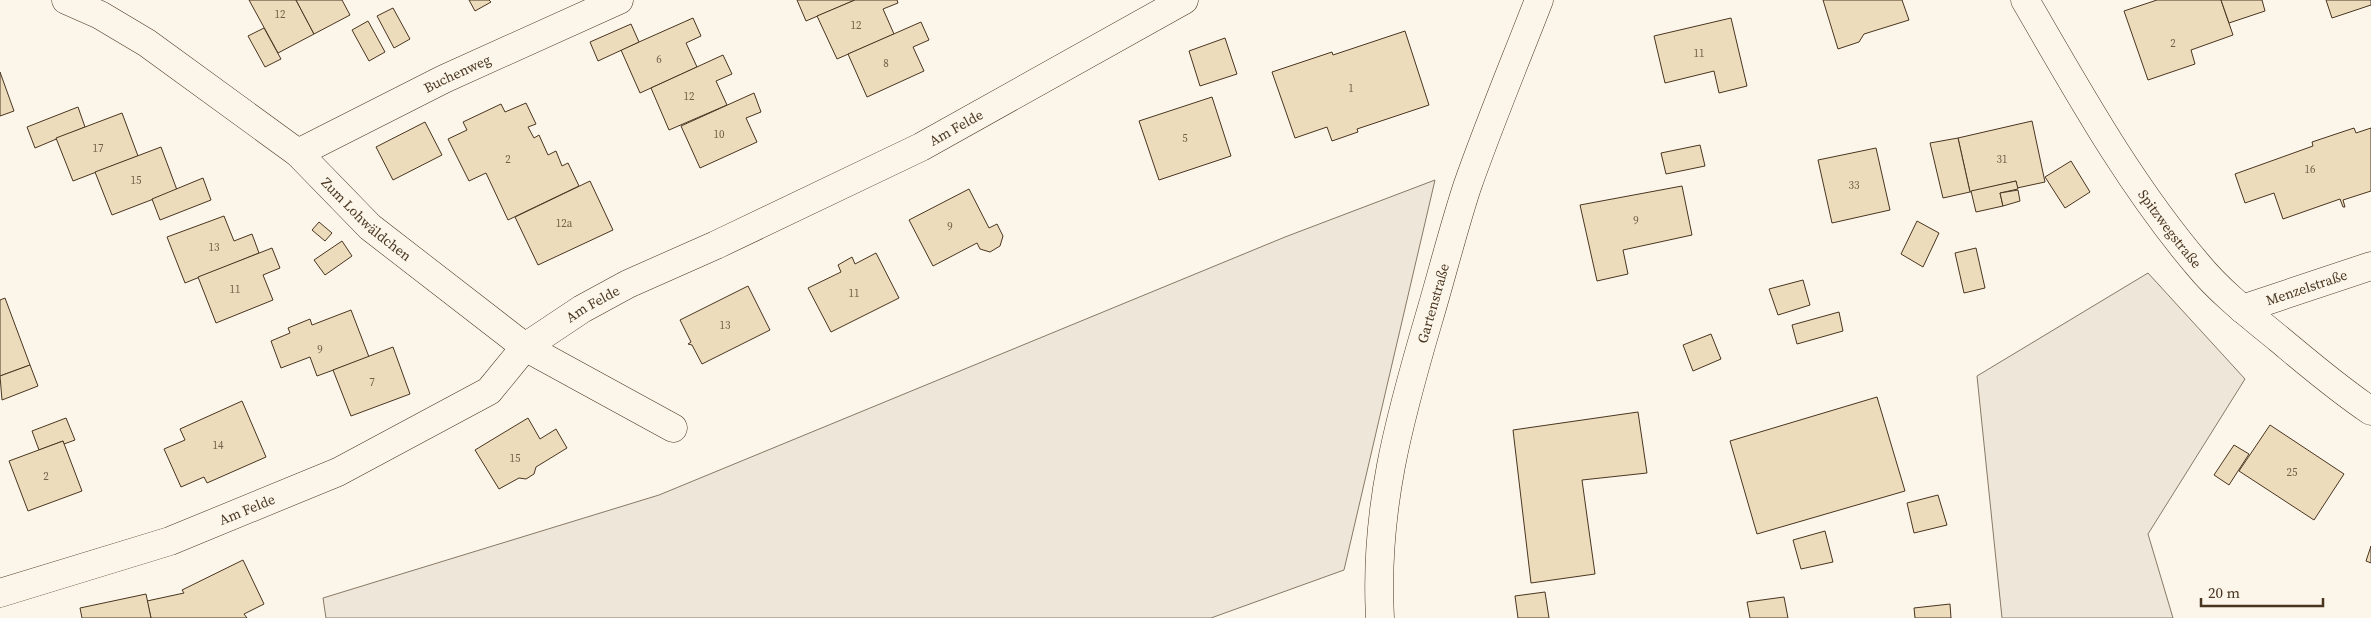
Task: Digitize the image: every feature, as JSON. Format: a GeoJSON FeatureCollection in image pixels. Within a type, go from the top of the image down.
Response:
{"type":"FeatureCollection","features":[{"type":"Feature","properties":{"kind":"street","name":"Zum Lohwäldchen"},"geometry":{"type":"LineString","coordinates":[[66,0],[100,15],[147,43],[298,153],[370,227],[525,347],[672,428]]}},
{"type":"Feature","properties":{"kind":"street","name":"Buchenweg"},"geometry":{"type":"LineString","coordinates":[[298,153],[444,79],[619,0]]}},
{"type":"Feature","properties":{"kind":"street","name":"Am Felde"},"geometry":{"type":"LineString","coordinates":[[0,593],[170,541],[338,472],[489,390],[525,347],[582,309],[628,284],[725,241],[921,147],[1184,0]]}},
{"type":"Feature","properties":{"kind":"street","name":"Gartenstraße"},"geometry":{"type":"LineString","coordinates":[[1380,618],[1379,549],[1383,506],[1393,452],[1420,348],[1467,187],[1539,0]]}},
{"type":"Feature","properties":{"kind":"street","name":"Spitzwegstraße"},"geometry":{"type":"LineString","coordinates":[[2025,0],[2115,155],[2146,200],[2199,266],[2242,309],[2341,391],[2371,411]]}},
{"type":"Feature","properties":{"kind":"street","name":"Menzelstraße"},"geometry":{"type":"LineString","coordinates":[[2242,309],[2371,266]]}},
{"type":"Feature","properties":{"kind":"shaded area"},"geometry":{"type":"Polygon","coordinates":[[[1435,180],[1344,570],[1211,618],[326,618],[323,598],[659,495],[1285,237],[1435,180]]]}},
{"type":"Feature","properties":{"kind":"shaded area"},"geometry":{"type":"Polygon","coordinates":[[[2148,273],[2245,379],[2148,534],[2173,618],[2002,618],[1977,376],[2148,273]]]}},
{"type":"Feature","properties":{"kind":"building"},"geometry":{"type":"Polygon","coordinates":[[[249,0],[296,0],[314,34],[278,53],[249,0]]]}},
{"type":"Feature","properties":{"kind":"building"},"geometry":{"type":"Polygon","coordinates":[[[296,0],[342,0],[350,15],[314,34],[296,0]]]}},
{"type":"Feature","properties":{"kind":"building"},"geometry":{"type":"Polygon","coordinates":[[[469,0],[489,0],[491,2],[475,11],[469,0]]]}},
{"type":"Feature","properties":{"kind":"building"},"geometry":{"type":"Polygon","coordinates":[[[797,0],[855,0],[806,21],[797,0]]]}},
{"type":"Feature","properties":{"kind":"building"},"geometry":{"type":"Polygon","coordinates":[[[855,0],[897,0],[898,3],[883,9],[894,34],[837,59],[817,16],[855,0]]]}},
{"type":"Feature","properties":{"kind":"building"},"geometry":{"type":"Polygon","coordinates":[[[1823,0],[1902,0],[1909,20],[1864,34],[1859,42],[1838,49],[1823,0]]]}},
{"type":"Feature","properties":{"kind":"building"},"geometry":{"type":"Polygon","coordinates":[[[2157,0],[2221,0],[2233,35],[2191,50],[2195,64],[2148,80],[2124,11],[2157,0]]]}},
{"type":"Feature","properties":{"kind":"building"},"geometry":{"type":"Polygon","coordinates":[[[2221,0],[2262,0],[2265,11],[2229,23],[2221,0]]]}},
{"type":"Feature","properties":{"kind":"building"},"geometry":{"type":"Polygon","coordinates":[[[2326,0],[2371,0],[2371,5],[2332,18],[2326,0]]]}},
{"type":"Feature","properties":{"kind":"building"},"geometry":{"type":"Polygon","coordinates":[[[393,8],[410,39],[394,48],[377,16],[393,8]]]}},
{"type":"Feature","properties":{"kind":"building"},"geometry":{"type":"Polygon","coordinates":[[[693,18],[701,36],[686,43],[697,67],[640,93],[621,50],[693,18]]]}},
{"type":"Feature","properties":{"kind":"building"},"geometry":{"type":"Polygon","coordinates":[[[1731,18],[1747,86],[1719,93],[1714,71],[1665,83],[1654,36],[1731,18]]]}},
{"type":"Feature","properties":{"kind":"building"},"geometry":{"type":"Polygon","coordinates":[[[368,21],[385,52],[369,61],[352,30],[368,21]]]}},
{"type":"Feature","properties":{"kind":"building"},"geometry":{"type":"Polygon","coordinates":[[[921,22],[929,40],[913,47],[924,71],[867,97],[848,54],[921,22]]]}},
{"type":"Feature","properties":{"kind":"building"},"geometry":{"type":"Polygon","coordinates":[[[631,24],[639,42],[598,61],[590,42],[631,24]]]}},
{"type":"Feature","properties":{"kind":"building"},"geometry":{"type":"Polygon","coordinates":[[[264,28],[281,59],[265,67],[248,36],[264,28]]]}},
{"type":"Feature","properties":{"kind":"building"},"geometry":{"type":"Polygon","coordinates":[[[1405,31],[1429,105],[1357,129],[1358,132],[1332,141],[1327,127],[1295,138],[1272,72],[1332,52],[1333,55],[1405,31]]]}},
{"type":"Feature","properties":{"kind":"building"},"geometry":{"type":"Polygon","coordinates":[[[1225,38],[1237,74],[1200,86],[1189,51],[1225,38]]]}},
{"type":"Feature","properties":{"kind":"building"},"geometry":{"type":"Polygon","coordinates":[[[723,55],[732,74],[716,81],[727,105],[669,130],[651,88],[723,55]]]}},
{"type":"Feature","properties":{"kind":"building"},"geometry":{"type":"Polygon","coordinates":[[[0,72],[14,111],[0,116],[0,72]]]}},
{"type":"Feature","properties":{"kind":"building"},"geometry":{"type":"Polygon","coordinates":[[[754,93],[761,112],[746,118],[757,142],[700,168],[681,126],[754,93]]]}},
{"type":"Feature","properties":{"kind":"building"},"geometry":{"type":"Polygon","coordinates":[[[1212,97],[1231,156],[1159,180],[1139,121],[1212,97]]]}},
{"type":"Feature","properties":{"kind":"building"},"geometry":{"type":"Polygon","coordinates":[[[526,103],[536,124],[528,127],[534,138],[539,135],[548,155],[556,151],[562,166],[568,163],[579,186],[508,220],[486,173],[469,181],[448,139],[467,130],[463,122],[501,104],[505,112],[526,103]]]}},
{"type":"Feature","properties":{"kind":"building"},"geometry":{"type":"Polygon","coordinates":[[[78,107],[85,127],[35,148],[27,127],[78,107]]]}},
{"type":"Feature","properties":{"kind":"building"},"geometry":{"type":"Polygon","coordinates":[[[122,113],[138,156],[73,181],[56,138],[122,113]]]}},
{"type":"Feature","properties":{"kind":"building"},"geometry":{"type":"Polygon","coordinates":[[[2032,121],[2045,182],[2017,188],[2016,181],[1970,192],[1958,138],[2032,121]]]}},
{"type":"Feature","properties":{"kind":"building"},"geometry":{"type":"Polygon","coordinates":[[[425,122],[442,155],[393,180],[376,147],[425,122]]]}},
{"type":"Feature","properties":{"kind":"building"},"geometry":{"type":"Polygon","coordinates":[[[2354,128],[2356,133],[2371,128],[2371,191],[2343,200],[2345,207],[2343,207],[2340,199],[2283,219],[2274,193],[2245,203],[2235,174],[2313,146],[2312,142],[2354,128]]]}},
{"type":"Feature","properties":{"kind":"building"},"geometry":{"type":"Polygon","coordinates":[[[1958,138],[1970,192],[1943,198],[1930,143],[1958,138]]]}},
{"type":"Feature","properties":{"kind":"building"},"geometry":{"type":"Polygon","coordinates":[[[1700,145],[1705,166],[1666,174],[1661,153],[1700,145]]]}},
{"type":"Feature","properties":{"kind":"building"},"geometry":{"type":"Polygon","coordinates":[[[161,147],[177,190],[112,215],[95,172],[161,147]]]}},
{"type":"Feature","properties":{"kind":"building"},"geometry":{"type":"Polygon","coordinates":[[[1876,148],[1890,210],[1832,223],[1818,160],[1876,148]]]}},
{"type":"Feature","properties":{"kind":"building"},"geometry":{"type":"Polygon","coordinates":[[[2071,161],[2090,192],[2065,208],[2045,177],[2071,161]]]}},
{"type":"Feature","properties":{"kind":"building"},"geometry":{"type":"Polygon","coordinates":[[[203,178],[211,200],[160,220],[152,199],[203,178]]]}},
{"type":"Feature","properties":{"kind":"building"},"geometry":{"type":"Polygon","coordinates":[[[590,181],[613,230],[538,265],[515,217],[590,181]]]}},
{"type":"Feature","properties":{"kind":"building"},"geometry":{"type":"Polygon","coordinates":[[[2016,181],[2018,189],[2000,193],[2003,206],[1976,212],[1971,191],[2016,181]]]}},
{"type":"Feature","properties":{"kind":"building"},"geometry":{"type":"Polygon","coordinates":[[[1682,186],[1692,235],[1623,250],[1628,274],[1597,281],[1580,205],[1682,186]]]}},
{"type":"Feature","properties":{"kind":"building"},"geometry":{"type":"Polygon","coordinates":[[[969,189],[989,228],[997,224],[1003,236],[1000,246],[990,252],[980,249],[977,243],[933,266],[909,220],[969,189]]]}},
{"type":"Feature","properties":{"kind":"building"},"geometry":{"type":"Polygon","coordinates":[[[2018,190],[2020,201],[2003,206],[2000,193],[2018,190]]]}},
{"type":"Feature","properties":{"kind":"building"},"geometry":{"type":"Polygon","coordinates":[[[224,216],[234,241],[252,234],[259,253],[185,283],[167,237],[224,216]]]}},
{"type":"Feature","properties":{"kind":"building"},"geometry":{"type":"Polygon","coordinates":[[[1917,221],[1939,233],[1923,267],[1901,254],[1917,221]]]}},
{"type":"Feature","properties":{"kind":"building"},"geometry":{"type":"Polygon","coordinates":[[[319,222],[332,233],[325,241],[312,230],[319,222]]]}},
{"type":"Feature","properties":{"kind":"building"},"geometry":{"type":"Polygon","coordinates":[[[342,241],[352,256],[325,275],[314,260],[342,241]]]}},
{"type":"Feature","properties":{"kind":"building"},"geometry":{"type":"Polygon","coordinates":[[[272,248],[280,268],[263,275],[273,300],[216,323],[198,277],[272,248]]]}},
{"type":"Feature","properties":{"kind":"building"},"geometry":{"type":"Polygon","coordinates":[[[1976,248],[1985,288],[1964,293],[1955,253],[1976,248]]]}},
{"type":"Feature","properties":{"kind":"building"},"geometry":{"type":"Polygon","coordinates":[[[876,253],[899,298],[831,332],[808,288],[841,272],[838,265],[852,257],[855,264],[876,253]]]}},
{"type":"Feature","properties":{"kind":"building"},"geometry":{"type":"Polygon","coordinates":[[[1803,280],[1810,305],[1778,315],[1769,289],[1803,280]]]}},
{"type":"Feature","properties":{"kind":"building"},"geometry":{"type":"Polygon","coordinates":[[[748,286],[770,330],[702,364],[692,345],[688,344],[691,342],[680,320],[748,286]]]}},
{"type":"Feature","properties":{"kind":"building"},"geometry":{"type":"Polygon","coordinates":[[[5,298],[30,365],[0,376],[0,300],[5,298]]]}},
{"type":"Feature","properties":{"kind":"building"},"geometry":{"type":"Polygon","coordinates":[[[351,310],[369,357],[317,376],[310,357],[281,368],[271,341],[290,333],[288,328],[310,319],[312,325],[351,310]]]}},
{"type":"Feature","properties":{"kind":"building"},"geometry":{"type":"Polygon","coordinates":[[[1839,312],[1843,331],[1797,344],[1792,325],[1839,312]]]}},
{"type":"Feature","properties":{"kind":"building"},"geometry":{"type":"Polygon","coordinates":[[[1711,334],[1721,359],[1693,371],[1683,345],[1711,334]]]}},
{"type":"Feature","properties":{"kind":"building"},"geometry":{"type":"Polygon","coordinates":[[[393,347],[410,394],[351,416],[333,370],[393,347]]]}},
{"type":"Feature","properties":{"kind":"building"},"geometry":{"type":"Polygon","coordinates":[[[30,365],[38,386],[2,400],[0,376],[30,365]]]}},
{"type":"Feature","properties":{"kind":"building"},"geometry":{"type":"Polygon","coordinates":[[[1877,397],[1905,491],[1757,534],[1730,441],[1877,397]]]}},
{"type":"Feature","properties":{"kind":"building"},"geometry":{"type":"Polygon","coordinates":[[[242,401],[266,457],[207,483],[204,477],[181,487],[164,449],[185,440],[180,429],[242,401]]]}},
{"type":"Feature","properties":{"kind":"building"},"geometry":{"type":"Polygon","coordinates":[[[1638,412],[1647,473],[1582,480],[1595,574],[1531,583],[1513,430],[1638,412]]]}},
{"type":"Feature","properties":{"kind":"building"},"geometry":{"type":"Polygon","coordinates":[[[66,418],[75,440],[64,444],[63,441],[39,450],[32,431],[66,418]]]}},
{"type":"Feature","properties":{"kind":"building"},"geometry":{"type":"Polygon","coordinates":[[[528,418],[540,439],[556,429],[567,448],[536,467],[534,474],[526,479],[519,478],[499,489],[475,450],[528,418]]]}},
{"type":"Feature","properties":{"kind":"building"},"geometry":{"type":"Polygon","coordinates":[[[2270,425],[2344,474],[2314,520],[2239,471],[2270,425]]]}},
{"type":"Feature","properties":{"kind":"building"},"geometry":{"type":"Polygon","coordinates":[[[63,441],[82,491],[28,511],[9,461],[63,441]]]}},
{"type":"Feature","properties":{"kind":"building"},"geometry":{"type":"Polygon","coordinates":[[[2234,445],[2249,454],[2229,485],[2214,475],[2234,445]]]}},
{"type":"Feature","properties":{"kind":"building"},"geometry":{"type":"Polygon","coordinates":[[[1938,495],[1947,525],[1914,533],[1907,503],[1938,495]]]}},
{"type":"Feature","properties":{"kind":"building"},"geometry":{"type":"Polygon","coordinates":[[[1825,531],[1833,562],[1801,569],[1793,540],[1825,531]]]}},
{"type":"Feature","properties":{"kind":"building"},"geometry":{"type":"Polygon","coordinates":[[[2371,546],[2371,563],[2366,561],[2371,546]]]}},
{"type":"Feature","properties":{"kind":"building"},"geometry":{"type":"Polygon","coordinates":[[[243,560],[264,604],[244,614],[247,618],[151,618],[147,601],[184,593],[182,590],[243,560]]]}},
{"type":"Feature","properties":{"kind":"building"},"geometry":{"type":"Polygon","coordinates":[[[1545,592],[1549,618],[1518,618],[1515,596],[1545,592]]]}},
{"type":"Feature","properties":{"kind":"building"},"geometry":{"type":"Polygon","coordinates":[[[146,594],[151,618],[82,618],[80,608],[146,594]]]}},
{"type":"Feature","properties":{"kind":"building"},"geometry":{"type":"Polygon","coordinates":[[[1784,597],[1788,618],[1750,618],[1747,602],[1784,597]]]}},
{"type":"Feature","properties":{"kind":"building"},"geometry":{"type":"Polygon","coordinates":[[[1950,604],[1951,618],[1915,618],[1914,608],[1950,604]]]}}]}
